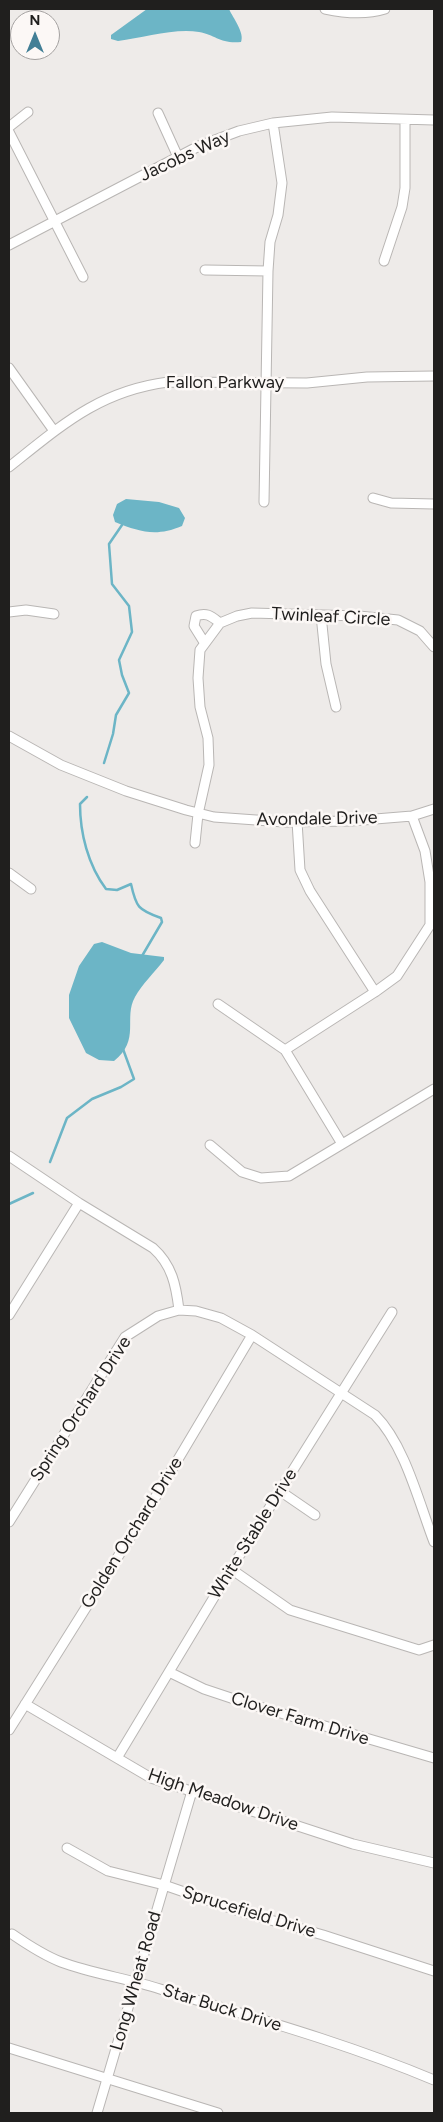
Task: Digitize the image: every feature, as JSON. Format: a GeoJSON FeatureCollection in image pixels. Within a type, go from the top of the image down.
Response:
{"type":"FeatureCollection","features":[{"type":"Feature","properties":{"kind":"street"},"geometry":{"type":"LineString","coordinates":[[325,9],[373,12],[385,9]]}},
{"type":"Feature","properties":{"kind":"street"},"geometry":{"type":"LineString","coordinates":[[9,127],[28,112]]}},
{"type":"Feature","properties":{"kind":"street"},"geometry":{"type":"LineString","coordinates":[[158,113],[178,158]]}},
{"type":"Feature","properties":{"kind":"street","name":"Jacobs Way"},"geometry":{"type":"LineString","coordinates":[[9,245],[219,138],[273,122],[332,116],[434,120]]}},
{"type":"Feature","properties":{"kind":"street"},"geometry":{"type":"LineString","coordinates":[[384,260],[402,208],[405,188],[405,120]]}},
{"type":"Feature","properties":{"kind":"street"},"geometry":{"type":"LineString","coordinates":[[264,502],[268,271],[270,242],[278,215],[282,182],[273,122]]}},
{"type":"Feature","properties":{"kind":"street"},"geometry":{"type":"LineString","coordinates":[[9,132],[83,277]]}},
{"type":"Feature","properties":{"kind":"street"},"geometry":{"type":"LineString","coordinates":[[205,270],[268,271]]}},
{"type":"Feature","properties":{"kind":"street"},"geometry":{"type":"LineString","coordinates":[[9,368],[54,431]]}},
{"type":"Feature","properties":{"kind":"street","name":"Fallon Parkway"},"geometry":{"type":"LineString","coordinates":[[9,466],[54,431],[99,401],[151,384],[168,382],[307,383],[395,375],[434,376]]}},
{"type":"Feature","properties":{"kind":"street"},"geometry":{"type":"LineString","coordinates":[[373,498],[391,503],[434,504]]}},
{"type":"Feature","properties":{"kind":"street"},"geometry":{"type":"LineString","coordinates":[[9,612],[26,610],[54,614]]}},
{"type":"Feature","properties":{"kind":"street"},"geometry":{"type":"LineString","coordinates":[[194,843],[198,814],[209,765],[208,738],[200,708],[198,678],[200,650],[204,642],[220,623],[210,615],[203,614],[196,616],[194,626],[204,642]]}},
{"type":"Feature","properties":{"kind":"street","name":"Twinleaf Circle"},"geometry":{"type":"LineString","coordinates":[[220,623],[237,616],[252,614],[360,616],[398,620],[420,631],[434,647]]}},
{"type":"Feature","properties":{"kind":"street"},"geometry":{"type":"LineString","coordinates":[[321,616],[326,664],[336,706]]}},
{"type":"Feature","properties":{"kind":"street","name":"Avondale Drive"},"geometry":{"type":"LineString","coordinates":[[9,736],[61,765],[126,790],[198,814],[284,822],[351,821],[412,816],[434,809]]}},
{"type":"Feature","properties":{"kind":"street"},"geometry":{"type":"LineString","coordinates":[[285,1050],[397,976],[430,925],[430,882],[425,851],[412,816]]}},
{"type":"Feature","properties":{"kind":"street"},"geometry":{"type":"LineString","coordinates":[[297,821],[300,870],[310,891],[375,992]]}},
{"type":"Feature","properties":{"kind":"street"},"geometry":{"type":"LineString","coordinates":[[9,873],[31,889]]}},
{"type":"Feature","properties":{"kind":"street"},"geometry":{"type":"LineString","coordinates":[[218,1004],[285,1050],[342,1144]]}},
{"type":"Feature","properties":{"kind":"street"},"geometry":{"type":"LineString","coordinates":[[210,1145],[242,1172],[262,1178],[289,1176],[434,1089]]}},
{"type":"Feature","properties":{"kind":"street"},"geometry":{"type":"LineString","coordinates":[[9,1156],[79,1203],[142,1240],[164,1257],[172,1274],[179,1310]]}},
{"type":"Feature","properties":{"kind":"street"},"geometry":{"type":"LineString","coordinates":[[9,1315],[79,1203]]}},
{"type":"Feature","properties":{"kind":"street","name":"Spring Orchard Drive"},"geometry":{"type":"LineString","coordinates":[[9,1522],[125,1337],[158,1316],[179,1310],[210,1314],[252,1335],[375,1415],[390,1432],[406,1467],[434,1542]]}},
{"type":"Feature","properties":{"kind":"street","name":"White Stable Drive"},"geometry":{"type":"LineString","coordinates":[[117,1758],[231,1569],[392,1312]]}},
{"type":"Feature","properties":{"kind":"street","name":"Golden Orchard Drive"},"geometry":{"type":"LineString","coordinates":[[9,1730],[158,1492],[252,1335]]}},
{"type":"Feature","properties":{"kind":"street"},"geometry":{"type":"LineString","coordinates":[[280,1491],[315,1515]]}},
{"type":"Feature","properties":{"kind":"street"},"geometry":{"type":"LineString","coordinates":[[231,1569],[290,1610],[418,1650],[434,1646]]}},
{"type":"Feature","properties":{"kind":"street","name":"Clover Farm Drive"},"geometry":{"type":"LineString","coordinates":[[169,1672],[204,1689],[235,1700],[434,1758]]}},
{"type":"Feature","properties":{"kind":"street","name":"High Meadow Drive"},"geometry":{"type":"LineString","coordinates":[[25,1704],[81,1735],[151,1778],[353,1844],[434,1863]]}},
{"type":"Feature","properties":{"kind":"street","name":"Long Wheat Road"},"geometry":{"type":"LineString","coordinates":[[97,2113],[192,1791]]}},
{"type":"Feature","properties":{"kind":"street","name":"Sprucefield Drive"},"geometry":{"type":"LineString","coordinates":[[67,1848],[108,1871],[164,1885],[238,1911],[332,1938],[434,1971]]}},
{"type":"Feature","properties":{"kind":"street","name":"Star Buck Drive"},"geometry":{"type":"LineString","coordinates":[[12,1934],[38,1952],[63,1963],[135,1981],[384,2060],[434,2080]]}},
{"type":"Feature","properties":{"kind":"street"},"geometry":{"type":"LineString","coordinates":[[9,2048],[218,2113]]}},
{"type":"Feature","properties":{"kind":"water"},"geometry":{"type":"Polygon","coordinates":[[[147,9],[229,9],[240,30],[241,42],[223,41],[205,33],[189,31],[169,32],[118,41],[111,39],[111,35],[147,9]]]}},
{"type":"Feature","properties":{"kind":"water"},"geometry":{"type":"Polygon","coordinates":[[[126,499],[159,502],[179,508],[185,518],[182,526],[164,531],[148,532],[115,522],[113,515],[117,504],[126,499]]]}},
{"type":"Feature","properties":{"kind":"water"},"geometry":{"type":"Polygon","coordinates":[[[102,942],[131,953],[164,957],[164,960],[135,997],[130,1013],[127,1045],[114,1061],[99,1060],[86,1053],[69,1018],[69,995],[79,966],[94,944],[102,942]]]}},
{"type":"Feature","properties":{"kind":"waterway"},"geometry":{"type":"LineString","coordinates":[[104,763],[113,734],[116,715],[129,693],[119,660],[132,632],[129,606],[112,584],[109,544],[122,525]]}},
{"type":"Feature","properties":{"kind":"waterway"},"geometry":{"type":"LineString","coordinates":[[87,797],[80,804],[83,837],[94,870],[100,880],[106,889],[117,890],[131,884],[139,907],[147,913],[161,918],[162,922],[142,956]]}},
{"type":"Feature","properties":{"kind":"waterway"},"geometry":{"type":"LineString","coordinates":[[50,1162],[67,1118],[92,1099],[121,1087],[134,1079],[123,1049]]}},
{"type":"Feature","properties":{"kind":"waterway"},"geometry":{"type":"LineString","coordinates":[[9,1204],[33,1193]]}}]}
